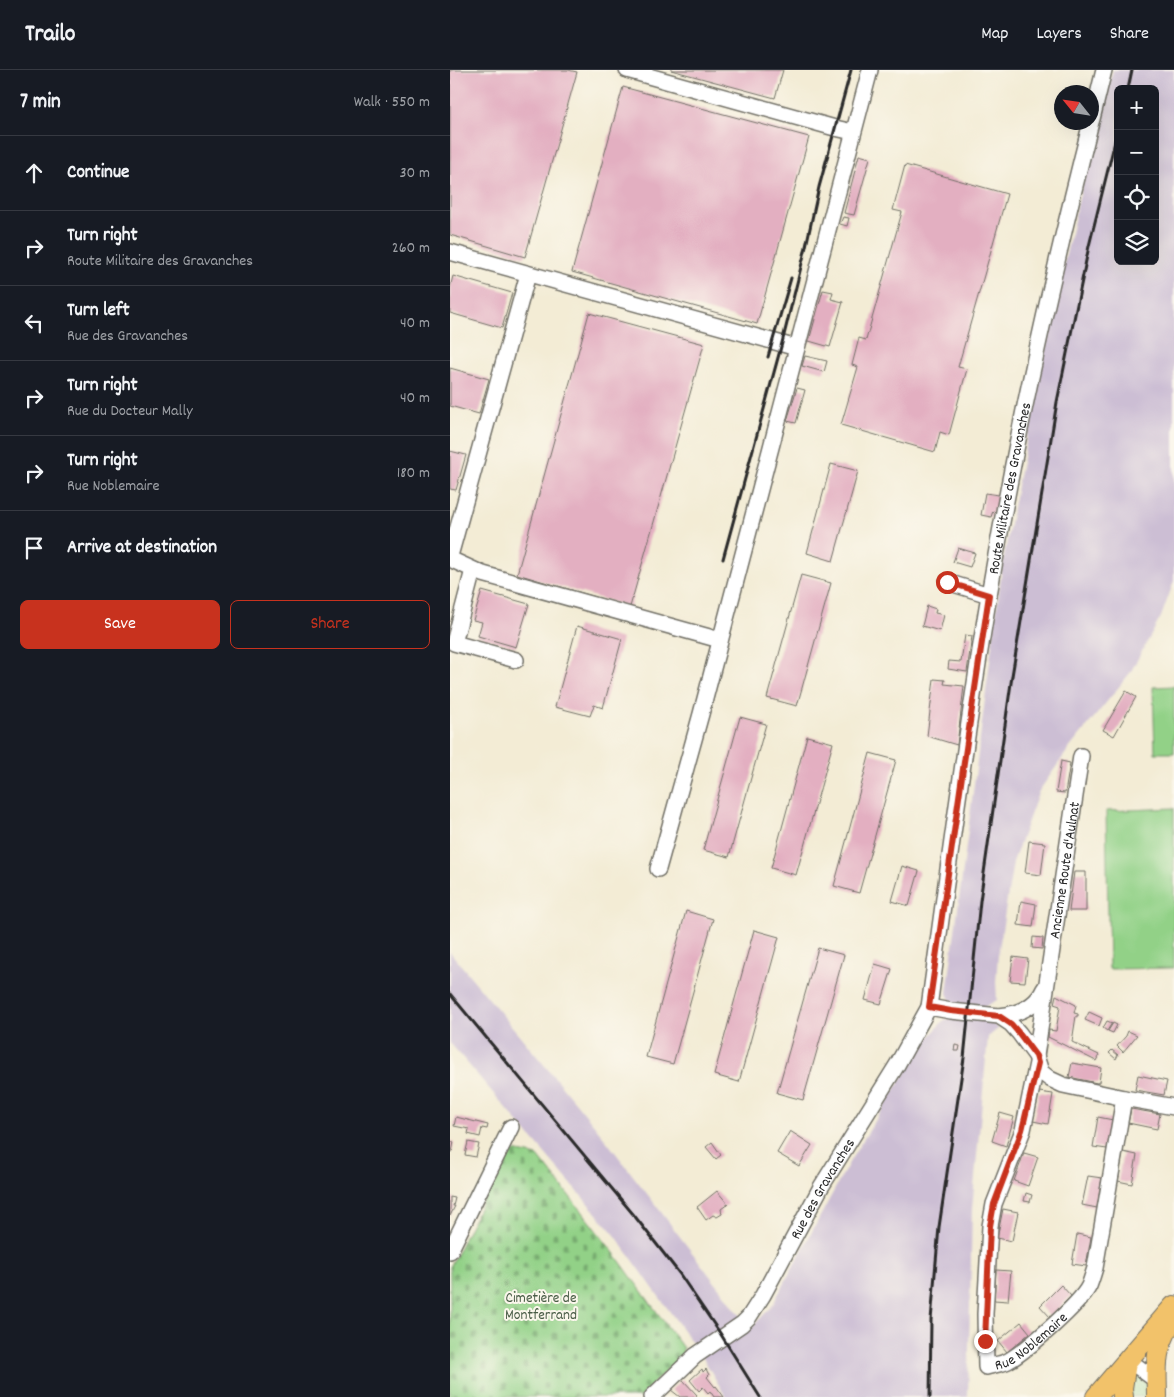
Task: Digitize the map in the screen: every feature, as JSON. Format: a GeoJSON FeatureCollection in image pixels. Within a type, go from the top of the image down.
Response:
{"type":"FeatureCollection","features":[{"type":"Feature","properties":{"kind":"main road"},"geometry":{"type":"LineString","coordinates":[[1096,1397],[1174,1306]]}},
{"type":"Feature","properties":{"kind":"main road"},"geometry":{"type":"LineString","coordinates":[[1157,1389],[1159,1348],[1174,1315]]}},
{"type":"Feature","properties":{"kind":"main road"},"geometry":{"type":"LineString","coordinates":[[1123,1397],[1122,1388],[1126,1362]]}},
{"type":"Feature","properties":{"kind":"street"},"geometry":{"type":"LineString","coordinates":[[627,70],[840,130],[853,132]]}},
{"type":"Feature","properties":{"kind":"street"},"geometry":{"type":"LineString","coordinates":[[658,869],[870,70]]}},
{"type":"Feature","properties":{"kind":"street","name":"Route Militaire des Gravanches"},"geometry":{"type":"LineString","coordinates":[[1099,90],[1104,70]]}},
{"type":"Feature","properties":{"kind":"street","name":"Route Militaire des Gravanches"},"geometry":{"type":"LineString","coordinates":[[929,1007],[989,595],[1032,371],[1089,130]]}},
{"type":"Feature","properties":{"kind":"street"},"geometry":{"type":"LineString","coordinates":[[450,252],[797,348]]}},
{"type":"Feature","properties":{"kind":"street"},"geometry":{"type":"LineString","coordinates":[[528,274],[450,557],[483,574],[720,640]]}},
{"type":"Feature","properties":{"kind":"street"},"geometry":{"type":"LineString","coordinates":[[473,570],[454,643],[516,660]]}},
{"type":"Feature","properties":{"kind":"street"},"geometry":{"type":"LineString","coordinates":[[947,582],[989,595]]}},
{"type":"Feature","properties":{"kind":"street","name":"Ancienne Route d'Aulnat"},"geometry":{"type":"LineString","coordinates":[[1037,1060],[1046,985],[1082,756]]}},
{"type":"Feature","properties":{"kind":"street","name":"Ancienne Route d'Aulnat"},"geometry":{"type":"LineString","coordinates":[[995,1016],[1016,1013],[1034,1004],[1041,996],[1046,985]]}},
{"type":"Feature","properties":{"kind":"street"},"geometry":{"type":"LineString","coordinates":[[929,1007],[995,1016],[1011,1024],[1037,1060],[1041,1072],[1063,1085],[1174,1107]]}},
{"type":"Feature","properties":{"kind":"street","name":"Rue des Gravanches"},"geometry":{"type":"LineString","coordinates":[[652,1397],[695,1356],[742,1324],[749,1317],[763,1295],[821,1187],[897,1065],[929,1007]]}},
{"type":"Feature","properties":{"kind":"street","name":"Rue Noblemaire"},"geometry":{"type":"LineString","coordinates":[[1037,1060],[1022,1130],[994,1204],[990,1226],[985,1314],[986,1367],[1006,1362],[1016,1356],[1050,1328],[1078,1301],[1088,1286],[1094,1268],[1124,1098]]}},
{"type":"Feature","properties":{"kind":"street"},"geometry":{"type":"LineString","coordinates":[[450,1251],[511,1127]]}},
{"type":"Feature","properties":{"kind":"street"},"geometry":{"type":"LineString","coordinates":[[1126,1362],[1138,1367],[1157,1389]]}},
{"type":"Feature","properties":{"kind":"shaded area"},"geometry":{"type":"Polygon","coordinates":[[[1113,70],[1174,70],[1174,581],[1161,617],[1130,673],[1068,750],[1039,791],[1013,862],[998,955],[997,1000],[978,1010],[955,1004],[950,1000],[947,993],[1002,568],[1056,298],[1083,181],[1097,130],[1099,130],[1099,122],[1113,70]]]}},
{"type":"Feature","properties":{"kind":"shaded area"},"geometry":{"type":"Polygon","coordinates":[[[450,952],[595,1126],[740,1315],[752,1327],[772,1306],[851,1159],[925,1042],[943,1021],[954,1016],[984,1019],[999,1028],[988,1037],[972,1209],[968,1397],[726,1397],[703,1358],[615,1235],[450,1043],[450,952]]]}},
{"type":"Feature","properties":{"kind":"green space"},"geometry":{"type":"Polygon","coordinates":[[[1174,686],[1174,753],[1155,753],[1153,687],[1174,686]]]}},
{"type":"Feature","properties":{"kind":"green space"},"geometry":{"type":"Polygon","coordinates":[[[1174,808],[1174,968],[1109,969],[1106,811],[1174,808]]]}},
{"type":"Feature","properties":{"kind":"green space","name":"Cimetière de Montferrand"},"geometry":{"type":"Polygon","coordinates":[[[508,1150],[538,1156],[614,1253],[683,1348],[683,1355],[640,1397],[450,1397],[450,1267],[508,1150]]]}},
{"type":"Feature","properties":{"kind":"green space"},"geometry":{"type":"Polygon","coordinates":[[[1133,1371],[1148,1383],[1151,1397],[1127,1397],[1133,1371]]]}},
{"type":"Feature","properties":{"kind":"building"},"geometry":{"type":"Polygon","coordinates":[[[450,70],[568,70],[577,72],[525,257],[450,235],[450,70]]]}},
{"type":"Feature","properties":{"kind":"building"},"geometry":{"type":"Polygon","coordinates":[[[671,70],[783,70],[775,98],[671,70]]]}},
{"type":"Feature","properties":{"kind":"building"},"geometry":{"type":"Polygon","coordinates":[[[623,87],[809,137],[757,324],[572,272],[623,87]]]}},
{"type":"Feature","properties":{"kind":"building"},"geometry":{"type":"Polygon","coordinates":[[[859,155],[870,158],[854,215],[844,213],[859,155]]]}},
{"type":"Feature","properties":{"kind":"building"},"geometry":{"type":"Polygon","coordinates":[[[905,165],[1007,194],[958,367],[967,369],[949,435],[940,432],[935,452],[841,425],[858,367],[852,365],[859,338],[866,340],[902,212],[893,210],[905,165]]]}},
{"type":"Feature","properties":{"kind":"building"},"geometry":{"type":"Polygon","coordinates":[[[843,217],[849,218],[847,226],[840,224],[843,217]]]}},
{"type":"Feature","properties":{"kind":"building"},"geometry":{"type":"Polygon","coordinates":[[[453,276],[512,293],[502,328],[450,313],[450,288],[453,276]]]}},
{"type":"Feature","properties":{"kind":"building"},"geometry":{"type":"Polygon","coordinates":[[[823,290],[833,292],[831,299],[843,302],[830,347],[809,341],[823,290]]]}},
{"type":"Feature","properties":{"kind":"building"},"geometry":{"type":"Polygon","coordinates":[[[589,313],[704,344],[630,607],[517,574],[589,313]]]}},
{"type":"Feature","properties":{"kind":"building"},"geometry":{"type":"Polygon","coordinates":[[[805,356],[827,361],[824,372],[802,366],[805,356]]]}},
{"type":"Feature","properties":{"kind":"building"},"geometry":{"type":"Polygon","coordinates":[[[450,368],[489,379],[479,414],[450,406],[450,368]]]}},
{"type":"Feature","properties":{"kind":"building"},"geometry":{"type":"Polygon","coordinates":[[[797,388],[805,390],[796,423],[787,421],[797,388]]]}},
{"type":"Feature","properties":{"kind":"building"},"geometry":{"type":"Polygon","coordinates":[[[450,451],[466,455],[456,490],[450,489],[450,451]]]}},
{"type":"Feature","properties":{"kind":"building"},"geometry":{"type":"Polygon","coordinates":[[[831,464],[858,471],[833,561],[807,553],[831,464]]]}},
{"type":"Feature","properties":{"kind":"building"},"geometry":{"type":"Polygon","coordinates":[[[985,493],[999,495],[996,512],[993,511],[991,517],[981,515],[985,493]]]}},
{"type":"Feature","properties":{"kind":"building"},"geometry":{"type":"Polygon","coordinates":[[[958,548],[975,553],[970,567],[953,562],[958,548]]]}},
{"type":"Feature","properties":{"kind":"building"},"geometry":{"type":"Polygon","coordinates":[[[801,575],[831,583],[797,706],[767,698],[801,575]]]}},
{"type":"Feature","properties":{"kind":"building"},"geometry":{"type":"Polygon","coordinates":[[[482,591],[529,604],[516,647],[478,636],[482,622],[473,620],[482,591]]]}},
{"type":"Feature","properties":{"kind":"building"},"geometry":{"type":"Polygon","coordinates":[[[927,606],[936,609],[935,613],[944,615],[940,631],[922,626],[927,606]]]}},
{"type":"Feature","properties":{"kind":"building"},"geometry":{"type":"Polygon","coordinates":[[[577,626],[622,639],[603,708],[594,705],[590,716],[555,707],[577,626]]]}},
{"type":"Feature","properties":{"kind":"building"},"geometry":{"type":"Polygon","coordinates":[[[965,635],[972,636],[967,672],[948,669],[949,661],[961,662],[965,635]]]}},
{"type":"Feature","properties":{"kind":"building"},"geometry":{"type":"Polygon","coordinates":[[[934,679],[945,680],[944,684],[964,686],[957,745],[927,736],[934,679]]]}},
{"type":"Feature","properties":{"kind":"building"},"geometry":{"type":"Polygon","coordinates":[[[1126,691],[1136,697],[1114,736],[1103,730],[1126,691]]]}},
{"type":"Feature","properties":{"kind":"building"},"geometry":{"type":"Polygon","coordinates":[[[740,717],[766,724],[729,857],[703,850],[740,717]]]}},
{"type":"Feature","properties":{"kind":"building"},"geometry":{"type":"Polygon","coordinates":[[[807,736],[833,743],[796,875],[771,868],[807,736]]]}},
{"type":"Feature","properties":{"kind":"building"},"geometry":{"type":"Polygon","coordinates":[[[870,753],[896,760],[859,893],[834,886],[870,753]]]}},
{"type":"Feature","properties":{"kind":"building"},"geometry":{"type":"Polygon","coordinates":[[[1061,761],[1070,763],[1065,793],[1056,792],[1061,761]]]}},
{"type":"Feature","properties":{"kind":"building"},"geometry":{"type":"Polygon","coordinates":[[[1029,841],[1045,843],[1041,875],[1025,873],[1029,841]]]}},
{"type":"Feature","properties":{"kind":"building"},"geometry":{"type":"Polygon","coordinates":[[[902,866],[919,871],[909,906],[892,901],[902,866]]]}},
{"type":"Feature","properties":{"kind":"building"},"geometry":{"type":"Polygon","coordinates":[[[1074,872],[1086,872],[1086,911],[1069,911],[1074,872]]]}},
{"type":"Feature","properties":{"kind":"building"},"geometry":{"type":"Polygon","coordinates":[[[1021,901],[1036,904],[1033,927],[1018,925],[1021,901]]]}},
{"type":"Feature","properties":{"kind":"building"},"geometry":{"type":"Polygon","coordinates":[[[686,911],[713,919],[673,1064],[646,1057],[686,911]]]}},
{"type":"Feature","properties":{"kind":"building"},"geometry":{"type":"Polygon","coordinates":[[[754,930],[779,937],[739,1082],[714,1075],[754,930]]]}},
{"type":"Feature","properties":{"kind":"building"},"geometry":{"type":"Polygon","coordinates":[[[1033,937],[1043,938],[1042,949],[1032,948],[1033,937]]]}},
{"type":"Feature","properties":{"kind":"building"},"geometry":{"type":"Polygon","coordinates":[[[818,948],[844,955],[803,1100],[777,1093],[818,948]]]}},
{"type":"Feature","properties":{"kind":"building"},"geometry":{"type":"Polygon","coordinates":[[[1013,957],[1028,959],[1025,982],[1010,981],[1013,957]]]}},
{"type":"Feature","properties":{"kind":"building"},"geometry":{"type":"Polygon","coordinates":[[[875,964],[892,969],[881,1004],[865,1000],[875,964]]]}},
{"type":"Feature","properties":{"kind":"building"},"geometry":{"type":"Polygon","coordinates":[[[1056,995],[1076,1005],[1074,1013],[1078,1014],[1078,1016],[1076,1016],[1072,1042],[1099,1055],[1096,1061],[1048,1037],[1049,1030],[1056,1031],[1060,1006],[1054,1004],[1056,995]]]}},
{"type":"Feature","properties":{"kind":"building"},"geometry":{"type":"Polygon","coordinates":[[[1089,1012],[1102,1018],[1099,1026],[1085,1020],[1089,1012]]]}},
{"type":"Feature","properties":{"kind":"building"},"geometry":{"type":"Polygon","coordinates":[[[1107,1021],[1112,1023],[1107,1031],[1103,1028],[1107,1021]]]}},
{"type":"Feature","properties":{"kind":"building"},"geometry":{"type":"Polygon","coordinates":[[[1113,1023],[1117,1025],[1113,1033],[1108,1031],[1113,1023]]]}},
{"type":"Feature","properties":{"kind":"building"},"geometry":{"type":"Polygon","coordinates":[[[1128,1031],[1137,1035],[1123,1052],[1117,1046],[1128,1031]]]}},
{"type":"Feature","properties":{"kind":"building"},"geometry":{"type":"Polygon","coordinates":[[[955,1045],[960,1046],[959,1051],[954,1051],[955,1045]]]}},
{"type":"Feature","properties":{"kind":"building"},"geometry":{"type":"Polygon","coordinates":[[[1112,1050],[1118,1055],[1116,1059],[1109,1053],[1112,1050]]]}},
{"type":"Feature","properties":{"kind":"building"},"geometry":{"type":"Polygon","coordinates":[[[1072,1063],[1101,1068],[1099,1082],[1069,1077],[1072,1063]]]}},
{"type":"Feature","properties":{"kind":"building"},"geometry":{"type":"Polygon","coordinates":[[[1138,1075],[1167,1081],[1164,1095],[1135,1090],[1138,1075]]]}},
{"type":"Feature","properties":{"kind":"building"},"geometry":{"type":"Polygon","coordinates":[[[1039,1092],[1053,1094],[1048,1124],[1033,1121],[1039,1092]]]}},
{"type":"Feature","properties":{"kind":"building"},"geometry":{"type":"Polygon","coordinates":[[[1131,1109],[1160,1114],[1157,1129],[1128,1123],[1131,1109]]]}},
{"type":"Feature","properties":{"kind":"building"},"geometry":{"type":"Polygon","coordinates":[[[1000,1113],[1014,1117],[1006,1146],[992,1141],[1000,1113]]]}},
{"type":"Feature","properties":{"kind":"building"},"geometry":{"type":"Polygon","coordinates":[[[456,1117],[488,1125],[487,1129],[482,1128],[480,1137],[468,1134],[469,1129],[454,1126],[456,1117]]]}},
{"type":"Feature","properties":{"kind":"building"},"geometry":{"type":"Polygon","coordinates":[[[1098,1117],[1113,1120],[1107,1149],[1093,1147],[1098,1117]]]}},
{"type":"Feature","properties":{"kind":"building"},"geometry":{"type":"Polygon","coordinates":[[[790,1131],[812,1145],[799,1166],[777,1153],[790,1131]]]}},
{"type":"Feature","properties":{"kind":"building"},"geometry":{"type":"Polygon","coordinates":[[[450,1141],[454,1142],[452,1152],[450,1151],[450,1141]]]}},
{"type":"Feature","properties":{"kind":"building"},"geometry":{"type":"Polygon","coordinates":[[[468,1142],[479,1144],[476,1157],[465,1155],[468,1142]]]}},
{"type":"Feature","properties":{"kind":"building"},"geometry":{"type":"Polygon","coordinates":[[[712,1142],[721,1155],[716,1159],[706,1147],[712,1142]]]}},
{"type":"Feature","properties":{"kind":"building"},"geometry":{"type":"Polygon","coordinates":[[[1123,1152],[1137,1155],[1132,1184],[1118,1181],[1123,1152]]]}},
{"type":"Feature","properties":{"kind":"building"},"geometry":{"type":"Polygon","coordinates":[[[1024,1153],[1038,1157],[1028,1186],[1014,1181],[1024,1153]]]}},
{"type":"Feature","properties":{"kind":"building"},"geometry":{"type":"Polygon","coordinates":[[[1088,1176],[1102,1178],[1097,1208],[1082,1205],[1088,1176]]]}},
{"type":"Feature","properties":{"kind":"building"},"geometry":{"type":"Polygon","coordinates":[[[717,1191],[728,1204],[721,1209],[722,1214],[717,1217],[713,1215],[706,1220],[697,1207],[717,1191]]]}},
{"type":"Feature","properties":{"kind":"building"},"geometry":{"type":"Polygon","coordinates":[[[1026,1193],[1032,1195],[1030,1202],[1024,1201],[1026,1193]]]}},
{"type":"Feature","properties":{"kind":"building"},"geometry":{"type":"Polygon","coordinates":[[[450,1197],[455,1198],[453,1206],[455,1206],[450,1216],[450,1197]]]}},
{"type":"Feature","properties":{"kind":"building"},"geometry":{"type":"Polygon","coordinates":[[[1003,1209],[1018,1212],[1012,1241],[997,1238],[1003,1209]]]}},
{"type":"Feature","properties":{"kind":"building"},"geometry":{"type":"Polygon","coordinates":[[[1077,1234],[1091,1237],[1086,1266],[1072,1264],[1077,1234]]]}},
{"type":"Feature","properties":{"kind":"building"},"geometry":{"type":"Polygon","coordinates":[[[996,1270],[1011,1271],[1008,1301],[994,1300],[996,1270]]]}},
{"type":"Feature","properties":{"kind":"building"},"geometry":{"type":"Polygon","coordinates":[[[1061,1285],[1071,1296],[1050,1317],[1040,1306],[1061,1285]]]}},
{"type":"Feature","properties":{"kind":"building"},"geometry":{"type":"Polygon","coordinates":[[[1021,1322],[1030,1333],[1007,1352],[998,1341],[1021,1322]]]}},
{"type":"Feature","properties":{"kind":"building"},"geometry":{"type":"Polygon","coordinates":[[[702,1369],[703,1372],[706,1369],[709,1375],[707,1377],[724,1397],[714,1397],[710,1391],[708,1393],[703,1387],[699,1391],[690,1380],[702,1369]]]}},
{"type":"Feature","properties":{"kind":"building"},"geometry":{"type":"Polygon","coordinates":[[[682,1379],[697,1395],[695,1397],[680,1397],[671,1390],[682,1379]]]}},
{"type":"Feature","properties":{"kind":"railway"},"geometry":{"type":"LineString","coordinates":[[723,559],[782,343],[819,187],[851,70]]}},
{"type":"Feature","properties":{"kind":"railway"},"geometry":{"type":"LineString","coordinates":[[1129,85],[1132,70]]}},
{"type":"Feature","properties":{"kind":"railway"},"geometry":{"type":"LineString","coordinates":[[930,1397],[931,1320],[939,1227],[964,1058],[980,901],[1012,676],[1057,402],[1089,246],[1118,130]]}},
{"type":"Feature","properties":{"kind":"railway"},"geometry":{"type":"LineString","coordinates":[[768,357],[791,278]]}},
{"type":"Feature","properties":{"kind":"railway"},"geometry":{"type":"LineString","coordinates":[[450,994],[633,1214],[679,1273],[720,1333],[760,1397]]}},
{"type":"Feature","properties":{"kind":"route"},"geometry":{"type":"LineString","coordinates":[[947,582],[989,595],[929,1007],[999,1016],[1011,1024],[1018,1032],[1036,1056],[1038,1063],[1022,1130],[994,1204],[990,1226],[985,1341]]}}]}
